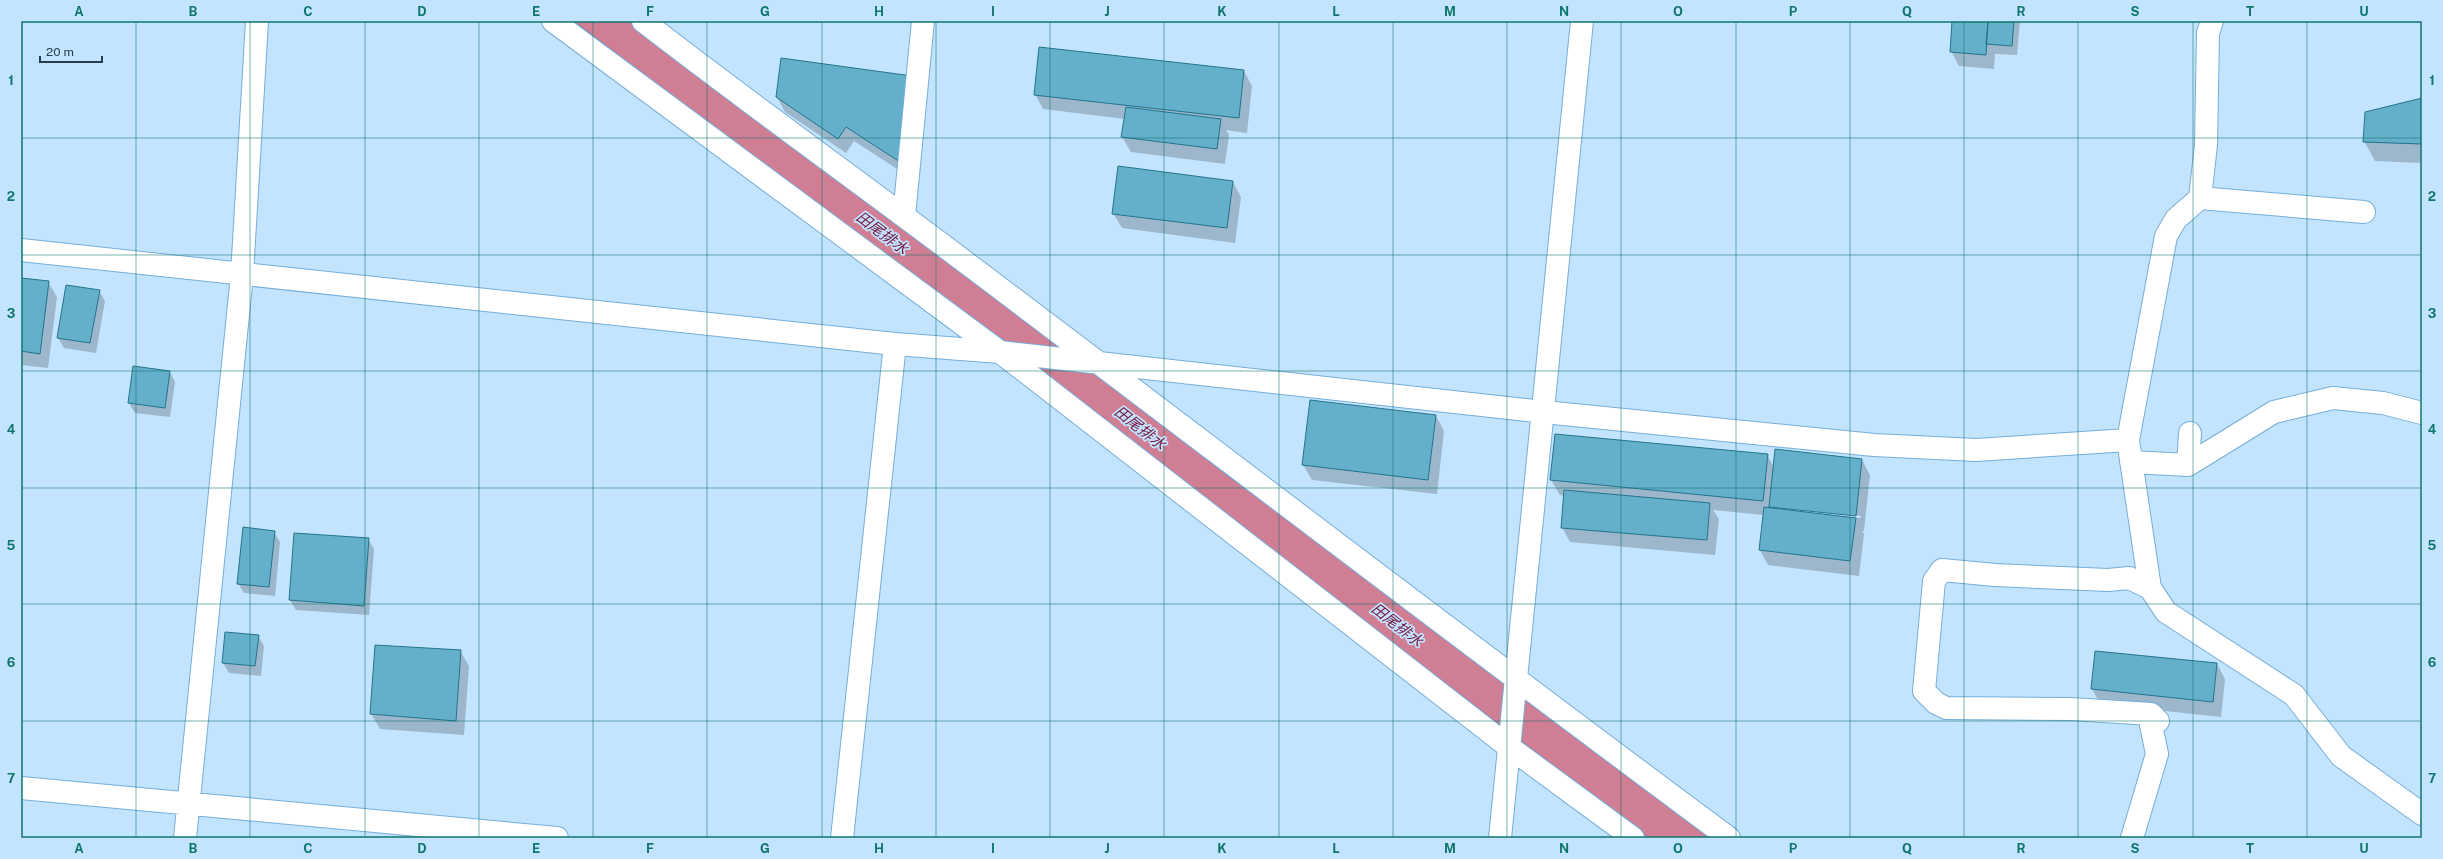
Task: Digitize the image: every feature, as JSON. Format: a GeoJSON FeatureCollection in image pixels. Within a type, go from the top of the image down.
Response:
{"type":"FeatureCollection","features":[{"type":"Feature","properties":{"kind":"street"},"geometry":{"type":"LineString","coordinates":[[185,838],[242,275],[257,21]]}},
{"type":"Feature","properties":{"kind":"street"},"geometry":{"type":"LineString","coordinates":[[553,21],[1000,352],[1509,747],[1633,838]]}},
{"type":"Feature","properties":{"kind":"street"},"geometry":{"type":"LineString","coordinates":[[643,21],[743,98],[904,216],[1100,364],[1516,681],[1729,838]]}},
{"type":"Feature","properties":{"kind":"street"},"geometry":{"type":"LineString","coordinates":[[904,216],[923,21]]}},
{"type":"Feature","properties":{"kind":"street"},"geometry":{"type":"LineString","coordinates":[[1500,838],[1544,412],[1582,21]]}},
{"type":"Feature","properties":{"kind":"street"},"geometry":{"type":"LineString","coordinates":[[2212,21],[2208,33],[2206,145],[2200,198],[2176,219],[2166,236],[2128,440],[2150,588],[2166,612],[2294,695],[2341,756],[2422,814]]}},
{"type":"Feature","properties":{"kind":"street"},"geometry":{"type":"LineString","coordinates":[[2200,198],[2364,212]]}},
{"type":"Feature","properties":{"kind":"street"},"geometry":{"type":"LineString","coordinates":[[21,250],[242,275],[895,344],[1000,352],[1544,412],[1874,445],[1976,450],[2128,440]]}},
{"type":"Feature","properties":{"kind":"street"},"geometry":{"type":"LineString","coordinates":[[842,838],[895,344]]}},
{"type":"Feature","properties":{"kind":"street"},"geometry":{"type":"LineString","coordinates":[[2131,462],[2188,465],[2274,412],[2333,398],[2383,404],[2422,413]]}},
{"type":"Feature","properties":{"kind":"street"},"geometry":{"type":"LineString","coordinates":[[2188,465],[2190,432]]}},
{"type":"Feature","properties":{"kind":"street"},"geometry":{"type":"LineString","coordinates":[[2132,838],[2157,754],[2151,726],[2158,721],[2150,714],[2079,709],[1946,708],[1936,703],[1924,690],[1934,581],[1942,570],[1995,575],[2108,580],[2129,578],[2150,588]]}},
{"type":"Feature","properties":{"kind":"street"},"geometry":{"type":"LineString","coordinates":[[21,788],[188,805],[557,838]]}},
{"type":"Feature","properties":{"kind":"water","name":"田尾排水"},"geometry":{"type":"Polygon","coordinates":[[[574,21],[630,21],[1711,838],[1649,838],[574,21]]]}},
{"type":"Feature","properties":{"kind":"building"},"geometry":{"type":"Polygon","coordinates":[[[1952,21],[1988,21],[1986,55],[1950,52],[1952,21]]]}},
{"type":"Feature","properties":{"kind":"building"},"geometry":{"type":"Polygon","coordinates":[[[1988,21],[2014,21],[2012,46],[1986,44],[1988,21]]]}},
{"type":"Feature","properties":{"kind":"building"},"geometry":{"type":"Polygon","coordinates":[[[1039,47],[1244,70],[1239,118],[1034,95],[1039,47]]]}},
{"type":"Feature","properties":{"kind":"building"},"geometry":{"type":"Polygon","coordinates":[[[781,58],[912,76],[900,162],[846,127],[838,139],[776,97],[781,58]]]}},
{"type":"Feature","properties":{"kind":"building"},"geometry":{"type":"Polygon","coordinates":[[[2422,98],[2422,144],[2363,142],[2365,112],[2422,98]]]}},
{"type":"Feature","properties":{"kind":"building"},"geometry":{"type":"Polygon","coordinates":[[[1126,107],[1221,119],[1217,149],[1121,137],[1126,107]]]}},
{"type":"Feature","properties":{"kind":"building"},"geometry":{"type":"Polygon","coordinates":[[[1118,166],[1233,181],[1227,228],[1112,214],[1118,166]]]}},
{"type":"Feature","properties":{"kind":"building"},"geometry":{"type":"Polygon","coordinates":[[[21,278],[49,281],[40,354],[21,351],[21,278]]]}},
{"type":"Feature","properties":{"kind":"building"},"geometry":{"type":"Polygon","coordinates":[[[66,285],[100,290],[90,343],[57,338],[66,285]]]}},
{"type":"Feature","properties":{"kind":"building"},"geometry":{"type":"Polygon","coordinates":[[[133,366],[170,371],[165,408],[128,403],[133,366]]]}},
{"type":"Feature","properties":{"kind":"building"},"geometry":{"type":"Polygon","coordinates":[[[1310,400],[1436,415],[1428,480],[1302,465],[1310,400]]]}},
{"type":"Feature","properties":{"kind":"building"},"geometry":{"type":"Polygon","coordinates":[[[1555,434],[1768,454],[1763,501],[1550,480],[1555,434]]]}},
{"type":"Feature","properties":{"kind":"building"},"geometry":{"type":"Polygon","coordinates":[[[1775,449],[1862,459],[1856,516],[1769,507],[1775,449]]]}},
{"type":"Feature","properties":{"kind":"building"},"geometry":{"type":"Polygon","coordinates":[[[1564,490],[1710,503],[1707,540],[1561,528],[1564,490]]]}},
{"type":"Feature","properties":{"kind":"building"},"geometry":{"type":"Polygon","coordinates":[[[1764,507],[1856,518],[1850,561],[1759,550],[1764,507]]]}},
{"type":"Feature","properties":{"kind":"building"},"geometry":{"type":"Polygon","coordinates":[[[243,527],[275,531],[269,587],[237,584],[243,527]]]}},
{"type":"Feature","properties":{"kind":"building"},"geometry":{"type":"Polygon","coordinates":[[[294,533],[369,538],[364,606],[289,600],[294,533]]]}},
{"type":"Feature","properties":{"kind":"building"},"geometry":{"type":"Polygon","coordinates":[[[225,632],[259,635],[255,666],[222,663],[225,632]]]}},
{"type":"Feature","properties":{"kind":"building"},"geometry":{"type":"Polygon","coordinates":[[[375,645],[461,650],[456,721],[370,714],[375,645]]]}},
{"type":"Feature","properties":{"kind":"building"},"geometry":{"type":"Polygon","coordinates":[[[2095,651],[2217,663],[2213,702],[2091,689],[2095,651]]]}}]}
